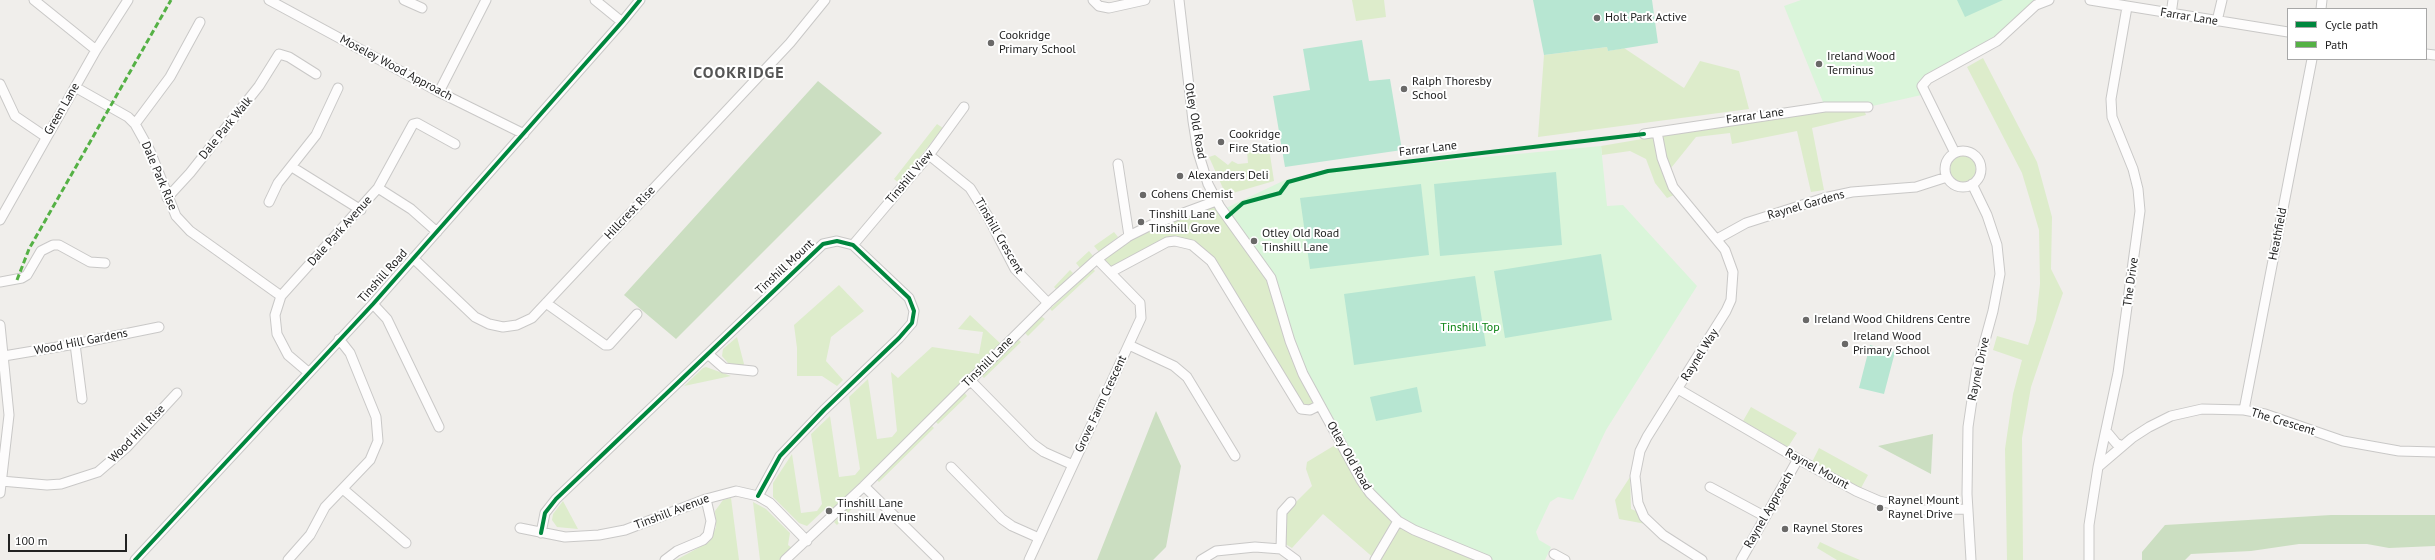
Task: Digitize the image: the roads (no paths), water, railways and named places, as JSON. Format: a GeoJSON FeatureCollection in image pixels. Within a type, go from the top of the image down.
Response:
{"type":"FeatureCollection","features":[{"type":"Feature","properties":{"kind":"street"},"geometry":{"type":"LineString","coordinates":[[34,0],[96,50]]}},
{"type":"Feature","properties":{"kind":"street","name":"Green Lane"},"geometry":{"type":"LineString","coordinates":[[0,218],[96,50],[128,0]]}},
{"type":"Feature","properties":{"kind":"street","name":"Moseley Wood Approach"},"geometry":{"type":"LineString","coordinates":[[269,0],[439,92],[524,134]]}},
{"type":"Feature","properties":{"kind":"street"},"geometry":{"type":"LineString","coordinates":[[404,0],[422,8]]}},
{"type":"Feature","properties":{"kind":"street"},"geometry":{"type":"LineString","coordinates":[[439,92],[486,0]]}},
{"type":"Feature","properties":{"kind":"street"},"geometry":{"type":"LineString","coordinates":[[595,0],[622,22]]}},
{"type":"Feature","properties":{"kind":"street","name":"Tinshill Road"},"geometry":{"type":"LineString","coordinates":[[135,560],[308,372],[373,304],[524,134],[640,0]]}},
{"type":"Feature","properties":{"kind":"street","name":"Hillcrest Rise"},"geometry":{"type":"LineString","coordinates":[[413,258],[475,317],[489,324],[503,327],[517,325],[532,318],[790,43],[825,0]]}},
{"type":"Feature","properties":{"kind":"street"},"geometry":{"type":"LineString","coordinates":[[1093,0],[1099,6],[1109,8],[1145,0]]}},
{"type":"Feature","properties":{"kind":"street","name":"Otley Old Road"},"geometry":{"type":"LineString","coordinates":[[1179,0],[1198,152],[1216,201],[1271,278],[1283,312],[1290,341],[1320,405],[1361,480],[1370,493],[1398,521],[1414,530],[1487,560]]}},
{"type":"Feature","properties":{"kind":"street"},"geometry":{"type":"LineString","coordinates":[[1955,153],[1922,86],[1928,79],[1997,41],[2036,5],[2049,0]]}},
{"type":"Feature","properties":{"kind":"street","name":"Farrar Lane"},"geometry":{"type":"LineString","coordinates":[[2090,0],[2217,22],[2287,32]]}},
{"type":"Feature","properties":{"kind":"street"},"geometry":{"type":"LineString","coordinates":[[2171,14],[2173,0]]}},
{"type":"Feature","properties":{"kind":"street"},"geometry":{"type":"LineString","coordinates":[[2217,22],[2222,0]]}},
{"type":"Feature","properties":{"kind":"street","name":"The Drive"},"geometry":{"type":"LineString","coordinates":[[2089,560],[2089,525],[2098,467],[2118,374],[2140,211],[2138,189],[2134,170],[2112,117],[2111,99],[2127,7]]}},
{"type":"Feature","properties":{"kind":"street"},"geometry":{"type":"LineString","coordinates":[[136,124],[170,77],[200,22]]}},
{"type":"Feature","properties":{"kind":"street","name":"Dale Park Walk"},"geometry":{"type":"LineString","coordinates":[[167,198],[190,173],[259,86],[279,54],[290,57],[316,74]]}},
{"type":"Feature","properties":{"kind":"street","name":"Heathfield"},"geometry":{"type":"LineString","coordinates":[[2244,410],[2312,60]]}},
{"type":"Feature","properties":{"kind":"street"},"geometry":{"type":"LineString","coordinates":[[0,84],[15,116],[46,137]]}},
{"type":"Feature","properties":{"kind":"street","name":"Dale Park Rise"},"geometry":{"type":"LineString","coordinates":[[75,87],[128,117],[136,124],[150,151],[167,198],[176,216],[190,231],[282,296]]}},
{"type":"Feature","properties":{"kind":"street"},"geometry":{"type":"LineString","coordinates":[[268,202],[278,183],[316,135],[338,88]]}},
{"type":"Feature","properties":{"kind":"street","name":"Farrar Lane"},"geometry":{"type":"LineString","coordinates":[[1644,134],[1826,107],[1868,107]]}},
{"type":"Feature","properties":{"kind":"street","name":"Tinshill View"},"geometry":{"type":"LineString","coordinates":[[853,245],[929,155],[964,108]]}},
{"type":"Feature","properties":{"kind":"street","name":"Dale Park Avenue"},"geometry":{"type":"LineString","coordinates":[[308,372],[288,355],[277,334],[275,315],[282,296],[361,210],[378,188],[413,124],[417,123],[455,144]]}},
{"type":"Feature","properties":{"kind":"street","name":"Raynel Way"},"geometry":{"type":"LineString","coordinates":[[1657,132],[1662,158],[1673,187],[1679,198],[1725,250],[1733,272],[1731,300],[1719,324],[1640,451],[1636,463],[1636,489],[1641,510],[1652,526],[1702,560]]}},
{"type":"Feature","properties":{"kind":"street"},"geometry":{"type":"LineString","coordinates":[[1960,151],[1972,154],[1980,163],[1980,175],[1972,184],[1961,187],[1955,185],[1947,177],[1945,166],[1950,156],[1955,153],[1960,151]]}},
{"type":"Feature","properties":{"kind":"street","name":"Tinshill Crescent"},"geometry":{"type":"LineString","coordinates":[[929,155],[970,188],[987,215],[1016,269],[1048,303]]}},
{"type":"Feature","properties":{"kind":"street"},"geometry":{"type":"LineString","coordinates":[[1118,164],[1129,236]]}},
{"type":"Feature","properties":{"kind":"street"},"geometry":{"type":"LineString","coordinates":[[292,167],[361,210]]}},
{"type":"Feature","properties":{"kind":"street","name":"Raynel Gardens"},"geometry":{"type":"LineString","coordinates":[[1717,240],[1746,223],[1824,198],[1852,192],[1916,187],[1947,177]]}},
{"type":"Feature","properties":{"kind":"street","name":"Raynel Drive"},"geometry":{"type":"LineString","coordinates":[[1971,560],[1967,449],[1971,402],[2000,274],[1998,244],[1987,215],[1972,184]]}},
{"type":"Feature","properties":{"kind":"street"},"geometry":{"type":"LineString","coordinates":[[378,188],[411,209],[437,232]]}},
{"type":"Feature","properties":{"kind":"street","name":"Tinshill Lane"},"geometry":{"type":"LineString","coordinates":[[785,560],[864,486],[1048,303],[1097,259],[1129,236],[1151,225],[1216,201]]}},
{"type":"Feature","properties":{"kind":"street","name":"Tinshill Mount"},"geometry":{"type":"LineString","coordinates":[[540,533],[545,513],[556,499],[823,244],[837,241],[853,245]]}},
{"type":"Feature","properties":{"kind":"street"},"geometry":{"type":"LineString","coordinates":[[1111,272],[1166,242],[1175,241],[1192,245],[1211,260],[1299,407],[1306,411],[1320,405]]}},
{"type":"Feature","properties":{"kind":"street"},"geometry":{"type":"LineString","coordinates":[[0,282],[22,278],[27,275],[41,251],[53,245],[59,245],[90,262],[105,263]]}},
{"type":"Feature","properties":{"kind":"street"},"geometry":{"type":"LineString","coordinates":[[758,496],[780,456],[824,410],[899,338],[912,323],[914,311],[909,298],[853,245]]}},
{"type":"Feature","properties":{"kind":"street","name":"Grove Farm Crescent"},"geometry":{"type":"LineString","coordinates":[[1029,560],[1141,318],[1142,307],[1111,272],[1097,259]]}},
{"type":"Feature","properties":{"kind":"street"},"geometry":{"type":"LineString","coordinates":[[546,303],[605,345],[613,343],[637,314]]}},
{"type":"Feature","properties":{"kind":"street"},"geometry":{"type":"LineString","coordinates":[[373,304],[387,319],[439,427]]}},
{"type":"Feature","properties":{"kind":"street"},"geometry":{"type":"LineString","coordinates":[[0,325],[9,416],[0,493]]}},
{"type":"Feature","properties":{"kind":"street","name":"Wood Hill Gardens"},"geometry":{"type":"LineString","coordinates":[[4,356],[75,344],[159,327]]}},
{"type":"Feature","properties":{"kind":"street"},"geometry":{"type":"LineString","coordinates":[[293,558],[310,535],[326,507],[370,460],[375,450],[379,432],[376,417],[353,359],[347,347],[339,339]]}},
{"type":"Feature","properties":{"kind":"street"},"geometry":{"type":"LineString","coordinates":[[75,344],[82,399]]}},
{"type":"Feature","properties":{"kind":"street"},"geometry":{"type":"LineString","coordinates":[[1129,345],[1174,366],[1186,377],[1235,456]]}},
{"type":"Feature","properties":{"kind":"street"},"geometry":{"type":"LineString","coordinates":[[708,354],[724,368],[753,372]]}},
{"type":"Feature","properties":{"kind":"street"},"geometry":{"type":"LineString","coordinates":[[970,380],[1033,444],[1044,452],[1073,465]]}},
{"type":"Feature","properties":{"kind":"street","name":"Raynel Mount"},"geometry":{"type":"LineString","coordinates":[[1678,389],[1856,491],[1897,506],[1918,510],[1968,509]]}},
{"type":"Feature","properties":{"kind":"street","name":"Wood Hill Rise"},"geometry":{"type":"LineString","coordinates":[[2,481],[47,485],[61,484],[98,472],[127,447],[177,393]]}},
{"type":"Feature","properties":{"kind":"street","name":"The Crescent"},"geometry":{"type":"LineString","coordinates":[[2098,467],[2122,446],[2149,427],[2170,416],[2202,409],[2244,410],[2265,414],[2343,441],[2386,449],[2435,452]]}},
{"type":"Feature","properties":{"kind":"street"},"geometry":{"type":"LineString","coordinates":[[2106,431],[2116,443],[2122,446]]}},
{"type":"Feature","properties":{"kind":"street","name":"Raynel Approach"},"geometry":{"type":"LineString","coordinates":[[1741,560],[1764,516],[1798,459]]}},
{"type":"Feature","properties":{"kind":"street"},"geometry":{"type":"LineString","coordinates":[[951,467],[1002,519],[1012,526],[1039,538]]}},
{"type":"Feature","properties":{"kind":"street"},"geometry":{"type":"LineString","coordinates":[[864,486],[939,560]]}},
{"type":"Feature","properties":{"kind":"street"},"geometry":{"type":"LineString","coordinates":[[1710,487],[1764,516]]}},
{"type":"Feature","properties":{"kind":"street"},"geometry":{"type":"LineString","coordinates":[[343,489],[406,543]]}},
{"type":"Feature","properties":{"kind":"street","name":"Tinshill Avenue"},"geometry":{"type":"LineString","coordinates":[[520,528],[540,533],[570,537],[612,533],[625,530],[731,491],[758,496],[773,506],[807,541]]}},
{"type":"Feature","properties":{"kind":"street"},"geometry":{"type":"LineString","coordinates":[[664,560],[677,551],[703,540],[708,535],[711,521],[706,499]]}},
{"type":"Feature","properties":{"kind":"street"},"geometry":{"type":"LineString","coordinates":[[1281,550],[1282,512],[1291,502]]}},
{"type":"Feature","properties":{"kind":"street"},"geometry":{"type":"LineString","coordinates":[[1375,560],[1398,521]]}},
{"type":"Feature","properties":{"kind":"street"},"geometry":{"type":"LineString","coordinates":[[1201,560],[1209,554],[1227,548],[1255,547],[1281,550],[1296,560]]}},
{"type":"Feature","properties":{"kind":"street"},"geometry":{"type":"LineString","coordinates":[[1554,554],[1565,560]]}},
{"type":"Feature","properties":{"kind":"place","name":"Holt Park Active"},"geometry":{"type":"Point","coordinates":[1597,18]}},
{"type":"Feature","properties":{"kind":"place","name":"Cookridge Primary School"},"geometry":{"type":"Point","coordinates":[991,43]}},
{"type":"Feature","properties":{"kind":"place","name":"Ireland Wood Terminus"},"geometry":{"type":"Point","coordinates":[1819,64]}},
{"type":"Feature","properties":{"kind":"place","name":"Ralph Thoresby School"},"geometry":{"type":"Point","coordinates":[1404,89]}},
{"type":"Feature","properties":{"kind":"place","name":"Cookridge Fire Station"},"geometry":{"type":"Point","coordinates":[1221,142]}},
{"type":"Feature","properties":{"kind":"place","name":"Alexanders Deli"},"geometry":{"type":"Point","coordinates":[1180,176]}},
{"type":"Feature","properties":{"kind":"place","name":"Cohens Chemist"},"geometry":{"type":"Point","coordinates":[1143,195]}},
{"type":"Feature","properties":{"kind":"place","name":"Tinshill Lane Tinshill Grove"},"geometry":{"type":"Point","coordinates":[1141,222]}},
{"type":"Feature","properties":{"kind":"place","name":"Otley Old Road Tinshill Lane"},"geometry":{"type":"Point","coordinates":[1254,241]}},
{"type":"Feature","properties":{"kind":"place","name":"Ireland Wood Childrens Centre"},"geometry":{"type":"Point","coordinates":[1806,320]}},
{"type":"Feature","properties":{"kind":"place","name":"Ireland Wood Primary School"},"geometry":{"type":"Point","coordinates":[1845,344]}},
{"type":"Feature","properties":{"kind":"place","name":"Raynel Mount Raynel Drive"},"geometry":{"type":"Point","coordinates":[1880,508]}},
{"type":"Feature","properties":{"kind":"place","name":"Tinshill Lane Tinshill Avenue"},"geometry":{"type":"Point","coordinates":[829,511]}},
{"type":"Feature","properties":{"kind":"place","name":"Raynel Stores"},"geometry":{"type":"Point","coordinates":[1785,529]}},
{"type":"Feature","properties":{"kind":"district","name":"COOKRIDGE"},"geometry":{"type":"Point","coordinates":[739,73]}},
{"type":"Feature","properties":{"kind":"park label","name":"Tinshill Top"},"geometry":{"type":"Point","coordinates":[1470,328]}}]}
